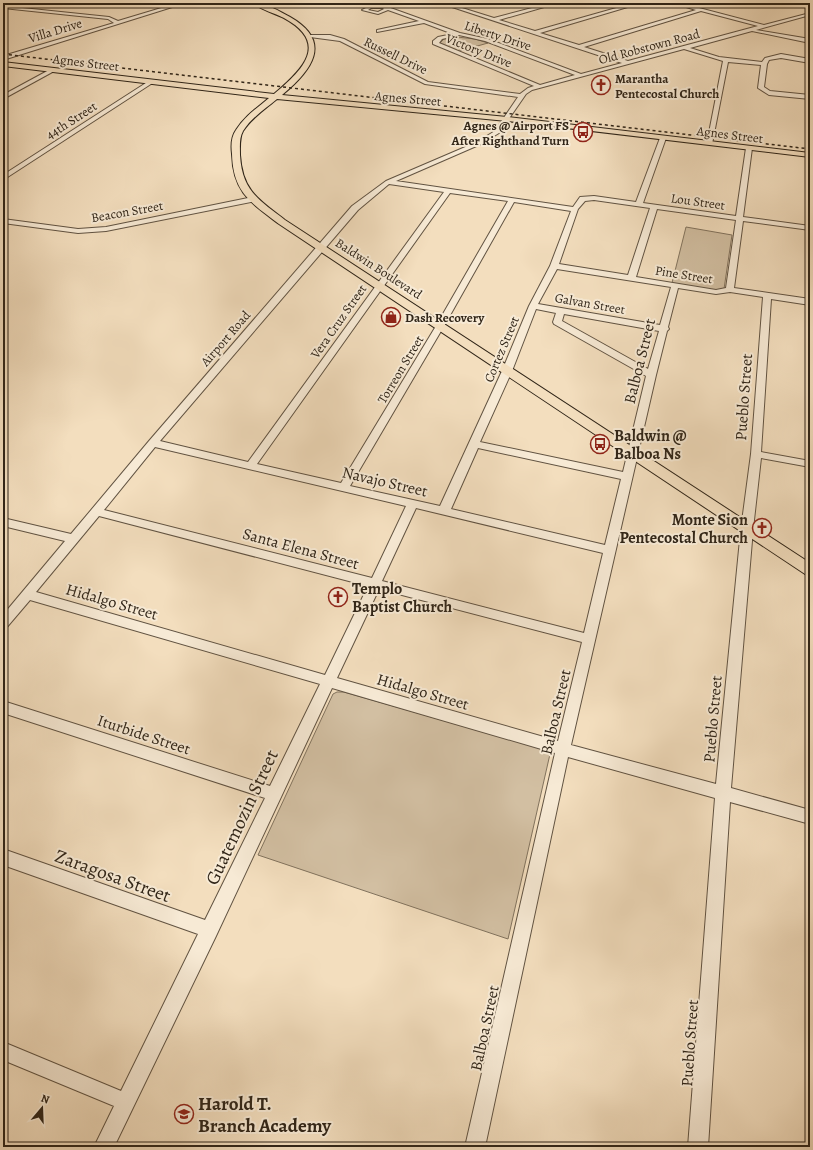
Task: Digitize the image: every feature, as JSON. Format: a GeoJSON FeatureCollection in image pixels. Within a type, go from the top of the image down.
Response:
{"type":"FeatureCollection","features":[{"type":"Feature","properties":{"kind":"main road"},"geometry":{"type":"LineString","coordinates":[[256,3],[288,18],[310,36]]}},
{"type":"Feature","properties":{"kind":"main road","name":"Baldwin Boulevard"},"geometry":{"type":"LineString","coordinates":[[310,36],[312,53],[306,68],[254,114],[239,131],[235,146],[239,180],[253,199],[282,222],[378,286],[810,570]]}},
{"type":"Feature","properties":{"kind":"main road","name":"Agnes Street"},"geometry":{"type":"LineString","coordinates":[[3,64],[275,96],[507,119],[810,155]]}},
{"type":"Feature","properties":{"kind":"street","name":"Villa Drive"},"geometry":{"type":"LineString","coordinates":[[3,58],[183,3]]}},
{"type":"Feature","properties":{"kind":"street"},"geometry":{"type":"LineString","coordinates":[[442,3],[628,63]]}},
{"type":"Feature","properties":{"kind":"street"},"geometry":{"type":"LineString","coordinates":[[456,8],[474,3]]}},
{"type":"Feature","properties":{"kind":"street"},"geometry":{"type":"LineString","coordinates":[[493,20],[556,3]]}},
{"type":"Feature","properties":{"kind":"street"},"geometry":{"type":"LineString","coordinates":[[535,33],[639,3]]}},
{"type":"Feature","properties":{"kind":"street"},"geometry":{"type":"LineString","coordinates":[[675,3],[764,27]]}},
{"type":"Feature","properties":{"kind":"street"},"geometry":{"type":"LineString","coordinates":[[802,3],[810,5]]}},
{"type":"Feature","properties":{"kind":"street"},"geometry":{"type":"LineString","coordinates":[[3,7],[109,18],[118,22]]}},
{"type":"Feature","properties":{"kind":"street","name":"Liberty Drive"},"geometry":{"type":"LineString","coordinates":[[386,10],[459,34],[486,40],[580,75]]}},
{"type":"Feature","properties":{"kind":"street"},"geometry":{"type":"LineString","coordinates":[[579,47],[701,10]]}},
{"type":"Feature","properties":{"kind":"street","name":"Old Robstown Road"},"geometry":{"type":"LineString","coordinates":[[507,119],[526,91],[539,86],[810,14]]}},
{"type":"Feature","properties":{"kind":"street"},"geometry":{"type":"LineString","coordinates":[[379,31],[423,22]]}},
{"type":"Feature","properties":{"kind":"street"},"geometry":{"type":"LineString","coordinates":[[750,30],[810,41]]}},
{"type":"Feature","properties":{"kind":"street","name":"Victory Drive"},"geometry":{"type":"LineString","coordinates":[[459,34],[440,38],[436,41],[436,44],[539,86]]}},
{"type":"Feature","properties":{"kind":"street","name":"Russell Drive"},"geometry":{"type":"LineString","coordinates":[[310,36],[330,37],[342,40],[427,83],[440,86],[522,96]]}},
{"type":"Feature","properties":{"kind":"street"},"geometry":{"type":"LineString","coordinates":[[685,48],[726,60],[764,64]]}},
{"type":"Feature","properties":{"kind":"street"},"geometry":{"type":"LineString","coordinates":[[810,62],[778,56],[767,59],[764,64],[761,88],[763,91],[810,97]]}},
{"type":"Feature","properties":{"kind":"street"},"geometry":{"type":"LineString","coordinates":[[710,143],[726,60]]}},
{"type":"Feature","properties":{"kind":"street"},"geometry":{"type":"LineString","coordinates":[[3,97],[53,70]]}},
{"type":"Feature","properties":{"kind":"street","name":"44th Street"},"geometry":{"type":"LineString","coordinates":[[3,178],[151,82]]}},
{"type":"Feature","properties":{"kind":"street","name":"Airport Road"},"geometry":{"type":"LineString","coordinates":[[3,624],[153,443],[356,208],[377,189],[388,182],[418,167],[479,143],[497,132],[507,119]]}},
{"type":"Feature","properties":{"kind":"street"},"geometry":{"type":"LineString","coordinates":[[640,204],[663,138]]}},
{"type":"Feature","properties":{"kind":"street"},"geometry":{"type":"LineString","coordinates":[[730,290],[741,219],[749,148]]}},
{"type":"Feature","properties":{"kind":"street"},"geometry":{"type":"LineString","coordinates":[[388,182],[575,209]]}},
{"type":"Feature","properties":{"kind":"street","name":"Vera Cruz Street"},"geometry":{"type":"LineString","coordinates":[[250,466],[378,286],[448,191]]}},
{"type":"Feature","properties":{"kind":"street","name":"Lou Street"},"geometry":{"type":"LineString","coordinates":[[583,199],[594,198],[810,228]]}},
{"type":"Feature","properties":{"kind":"street","name":"Beacon Street"},"geometry":{"type":"LineString","coordinates":[[3,221],[78,231],[106,229],[253,199]]}},
{"type":"Feature","properties":{"kind":"street","name":"Cortez Street"},"geometry":{"type":"LineString","coordinates":[[444,511],[507,371],[533,306],[554,266],[575,209],[583,199]]}},
{"type":"Feature","properties":{"kind":"street","name":"Torreon Street"},"geometry":{"type":"LineString","coordinates":[[344,488],[440,326],[512,200]]}},
{"type":"Feature","properties":{"kind":"street"},"geometry":{"type":"LineString","coordinates":[[631,279],[654,207]]}},
{"type":"Feature","properties":{"kind":"street","name":"Pine Street"},"geometry":{"type":"LineString","coordinates":[[554,266],[716,292],[730,290],[810,302]]}},
{"type":"Feature","properties":{"kind":"street","name":"Balboa Street"},"geometry":{"type":"LineString","coordinates":[[475,1147],[563,749],[634,455],[651,375],[665,329],[675,286]]}},
{"type":"Feature","properties":{"kind":"street","name":"Pueblo Street"},"geometry":{"type":"LineString","coordinates":[[698,1147],[723,792],[747,529],[756,454],[767,295]]}},
{"type":"Feature","properties":{"kind":"street","name":"Galvan Street"},"geometry":{"type":"LineString","coordinates":[[533,306],[665,329]]}},
{"type":"Feature","properties":{"kind":"street"},"geometry":{"type":"LineString","coordinates":[[561,311],[557,322],[651,375]]}},
{"type":"Feature","properties":{"kind":"street","name":"Navajo Street"},"geometry":{"type":"LineString","coordinates":[[153,443],[610,550]]}},
{"type":"Feature","properties":{"kind":"street"},"geometry":{"type":"LineString","coordinates":[[474,444],[628,477]]}},
{"type":"Feature","properties":{"kind":"street"},"geometry":{"type":"LineString","coordinates":[[756,454],[810,464]]}},
{"type":"Feature","properties":{"kind":"street","name":"Guatemozin Street"},"geometry":{"type":"LineString","coordinates":[[104,1147],[210,930],[273,794],[413,504]]}},
{"type":"Feature","properties":{"kind":"street","name":"Santa Elena Street"},"geometry":{"type":"LineString","coordinates":[[97,512],[590,639]]}},
{"type":"Feature","properties":{"kind":"street"},"geometry":{"type":"LineString","coordinates":[[3,522],[73,539]]}},
{"type":"Feature","properties":{"kind":"street","name":"Hidalgo Street"},"geometry":{"type":"LineString","coordinates":[[27,594],[563,749],[810,817]]}},
{"type":"Feature","properties":{"kind":"street","name":"Iturbide Street"},"geometry":{"type":"LineString","coordinates":[[3,708],[273,794]]}},
{"type":"Feature","properties":{"kind":"street","name":"Zaragosa Street"},"geometry":{"type":"LineString","coordinates":[[3,857],[210,930]]}},
{"type":"Feature","properties":{"kind":"street"},"geometry":{"type":"LineString","coordinates":[[3,1051],[126,1102]]}},
{"type":"Feature","properties":{"kind":"shaded area"},"geometry":{"type":"Polygon","coordinates":[[[457,37],[475,39],[488,43],[456,52],[440,43],[444,39],[457,37]]]}},
{"type":"Feature","properties":{"kind":"shaded area"},"geometry":{"type":"Polygon","coordinates":[[[686,227],[732,235],[724,289],[718,291],[672,283],[686,227]]]}},
{"type":"Feature","properties":{"kind":"shaded area"},"geometry":{"type":"Polygon","coordinates":[[[337,692],[344,692],[547,750],[550,754],[508,939],[258,855],[333,694],[337,692]]]}},
{"type":"Feature","properties":{"kind":"railway"},"geometry":{"type":"LineString","coordinates":[[3,54],[810,149]]}},
{"type":"Feature","properties":{"kind":"place","name":"Marantha Pentecostal Church"},"geometry":{"type":"Point","coordinates":[601,85]}},
{"type":"Feature","properties":{"kind":"place","name":"Agnes @ Airport FS After Righthand Turn"},"geometry":{"type":"Point","coordinates":[583,132]}},
{"type":"Feature","properties":{"kind":"place","name":"Dash Recovery"},"geometry":{"type":"Point","coordinates":[391,317]}},
{"type":"Feature","properties":{"kind":"place","name":"Baldwin @ Balboa Ns"},"geometry":{"type":"Point","coordinates":[600,444]}},
{"type":"Feature","properties":{"kind":"place","name":"Monte Sion Pentecostal Church"},"geometry":{"type":"Point","coordinates":[762,528]}},
{"type":"Feature","properties":{"kind":"place","name":"Templo Baptist Church"},"geometry":{"type":"Point","coordinates":[338,597]}},
{"type":"Feature","properties":{"kind":"place","name":"Harold T. Branch Academy"},"geometry":{"type":"Point","coordinates":[184,1114]}}]}
